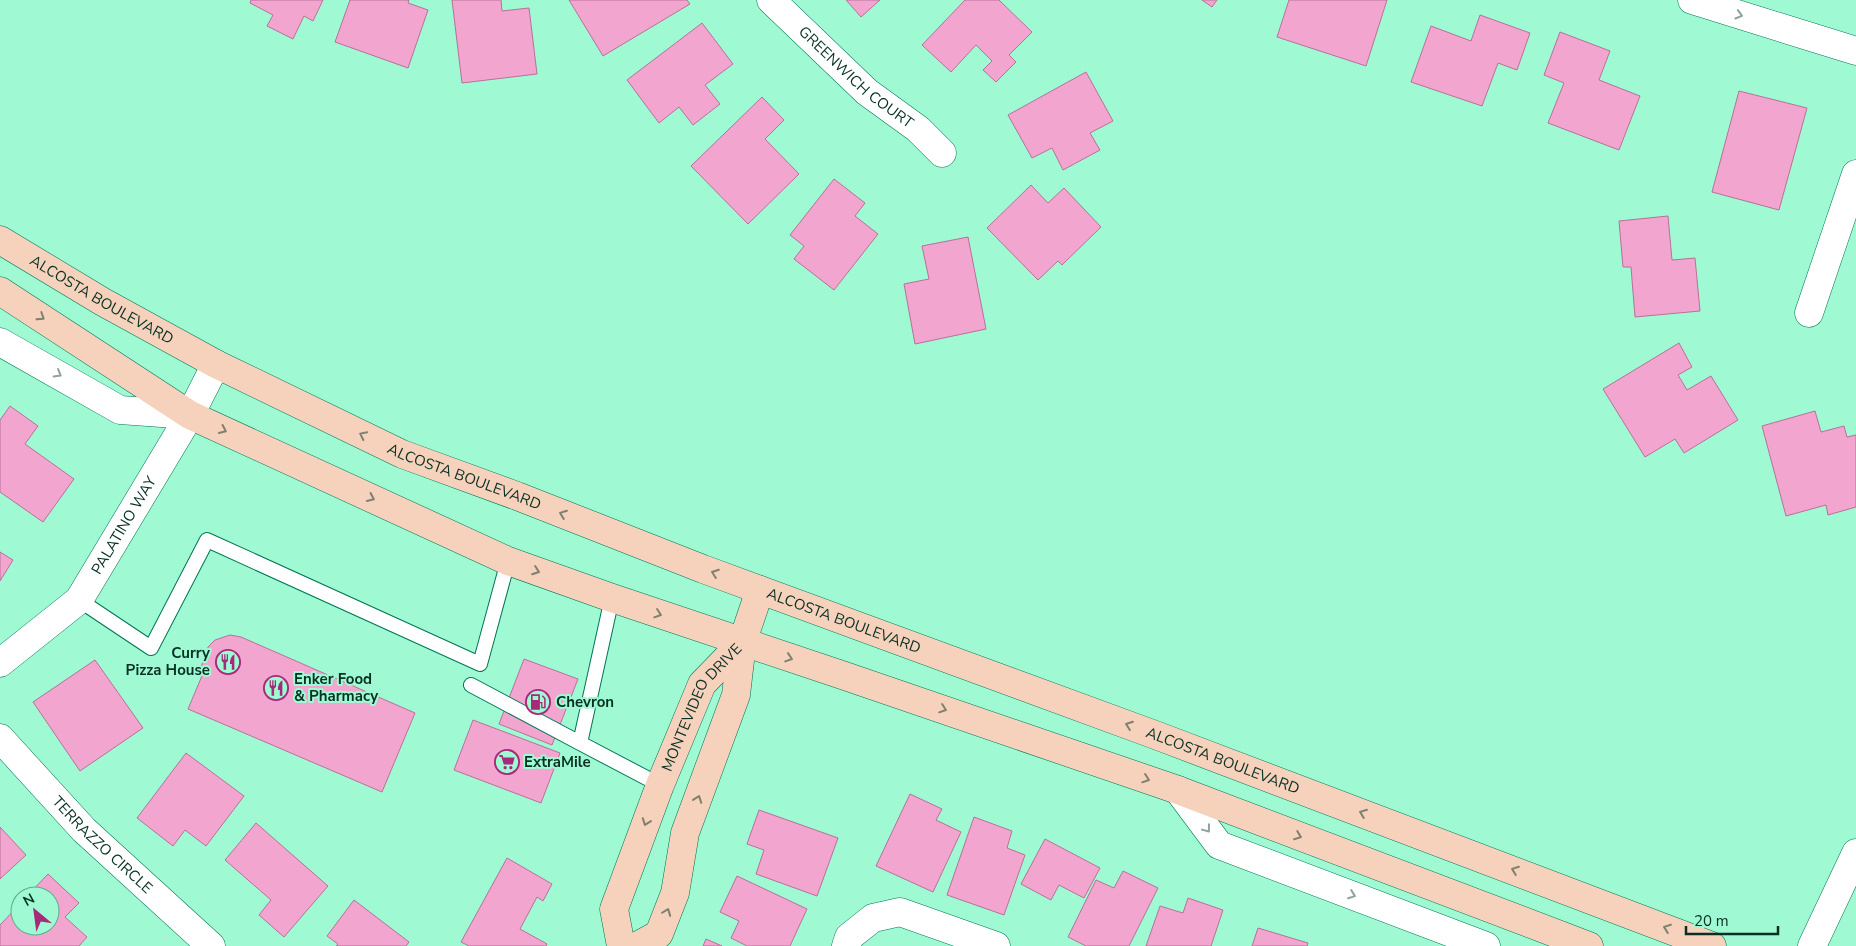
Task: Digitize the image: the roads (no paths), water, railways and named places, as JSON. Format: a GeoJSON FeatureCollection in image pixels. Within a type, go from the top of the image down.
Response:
{"type":"FeatureCollection","features":[{"type":"Feature","properties":{"kind":"main road","name":"ALCOSTA BOULEVARD"},"geometry":{"type":"LineString","coordinates":[[0,240],[103,302],[216,364],[402,454],[517,496],[760,590],[1185,746],[1712,946]]}},
{"type":"Feature","properties":{"kind":"main road"},"geometry":{"type":"LineString","coordinates":[[0,291],[190,415],[508,561],[742,643],[842,674],[1178,790],[1589,946]]}},
{"type":"Feature","properties":{"kind":"main road"},"geometry":{"type":"LineString","coordinates":[[742,643],[760,590]]}},
{"type":"Feature","properties":{"kind":"main road","name":"MONTEVIDEO DRIVE"},"geometry":{"type":"LineString","coordinates":[[621,946],[614,910],[660,785],[702,684],[742,643]]}},
{"type":"Feature","properties":{"kind":"main road","name":"MONTEVIDEO DRIVE"},"geometry":{"type":"LineString","coordinates":[[637,946],[659,934],[675,893],[685,833],[736,695],[742,643]]}},
{"type":"Feature","properties":{"kind":"street","name":"GREENWICH COURT"},"geometry":{"type":"LineString","coordinates":[[771,0],[867,92],[918,129],[942,154]]}},
{"type":"Feature","properties":{"kind":"street"},"geometry":{"type":"LineString","coordinates":[[1692,0],[1856,51]]}},
{"type":"Feature","properties":{"kind":"street"},"geometry":{"type":"LineString","coordinates":[[1809,312],[1856,174]]}},
{"type":"Feature","properties":{"kind":"street"},"geometry":{"type":"LineString","coordinates":[[0,342],[120,410],[190,415]]}},
{"type":"Feature","properties":{"kind":"street","name":"PALATINO WAY"},"geometry":{"type":"LineString","coordinates":[[0,663],[79,600],[190,415],[216,364]]}},
{"type":"Feature","properties":{"kind":"street","name":"TERRAZZO CIRCLE"},"geometry":{"type":"LineString","coordinates":[[0,738],[84,830],[211,946]]}},
{"type":"Feature","properties":{"kind":"street"},"geometry":{"type":"LineString","coordinates":[[1178,790],[1219,845],[1486,946]]}},
{"type":"Feature","properties":{"kind":"street"},"geometry":{"type":"LineString","coordinates":[[1812,946],[1856,853]]}},
{"type":"Feature","properties":{"kind":"street"},"geometry":{"type":"LineString","coordinates":[[846,946],[849,937],[872,918],[900,912],[996,946]]}},
{"type":"Feature","properties":{"kind":"lane"},"geometry":{"type":"LineString","coordinates":[[79,600],[151,648],[207,540],[480,664],[508,561]]}},
{"type":"Feature","properties":{"kind":"lane"},"geometry":{"type":"LineString","coordinates":[[580,743],[612,598]]}},
{"type":"Feature","properties":{"kind":"lane"},"geometry":{"type":"LineString","coordinates":[[471,685],[660,785]]}},
{"type":"Feature","properties":{"kind":"place","name":"Curry Pizza House"},"geometry":{"type":"Point","coordinates":[228,662]}},
{"type":"Feature","properties":{"kind":"place","name":"Enker Food & Pharmacy"},"geometry":{"type":"Point","coordinates":[276,688]}},
{"type":"Feature","properties":{"kind":"place","name":"Chevron"},"geometry":{"type":"Point","coordinates":[538,702]}},
{"type":"Feature","properties":{"kind":"place","name":"ExtraMile"},"geometry":{"type":"Point","coordinates":[507,762]}}]}
